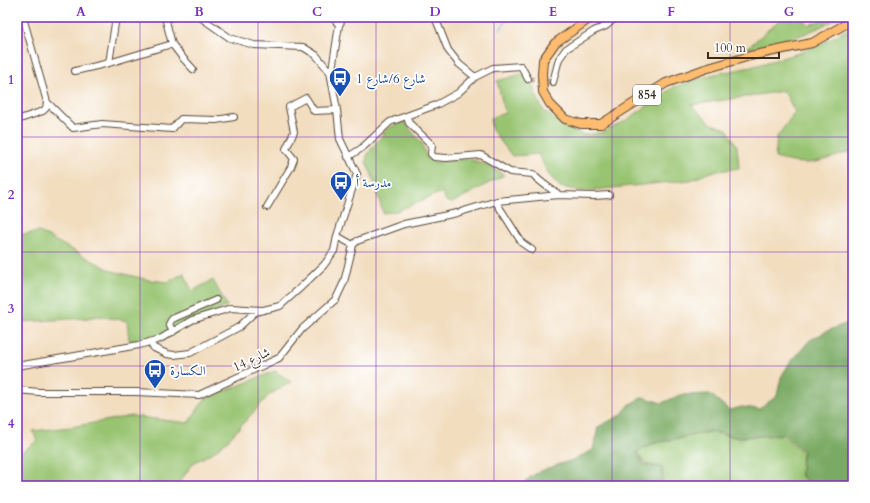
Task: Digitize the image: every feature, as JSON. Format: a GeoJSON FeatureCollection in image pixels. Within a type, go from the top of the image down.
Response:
{"type":"FeatureCollection","features":[{"type":"Feature","properties":{"kind":"main road","name":"854"},"geometry":{"type":"LineString","coordinates":[[592,17],[555,42],[543,60],[543,92],[550,104],[565,119],[581,124],[601,124],[666,83],[705,69],[750,56],[812,43],[853,20]]}},
{"type":"Feature","properties":{"kind":"street"},"geometry":{"type":"LineString","coordinates":[[17,120],[43,111],[46,108],[47,102],[23,17]]}},
{"type":"Feature","properties":{"kind":"street"},"geometry":{"type":"LineString","coordinates":[[109,63],[116,17]]}},
{"type":"Feature","properties":{"kind":"street"},"geometry":{"type":"LineString","coordinates":[[170,17],[166,21],[172,44],[193,69]]}},
{"type":"Feature","properties":{"kind":"street"},"geometry":{"type":"LineString","coordinates":[[149,342],[154,348],[167,354],[174,355],[190,353],[239,327],[254,312],[280,306],[319,270],[334,251],[357,174],[340,140],[337,110],[330,72],[316,55],[303,47],[254,45],[230,38],[200,17]]}},
{"type":"Feature","properties":{"kind":"street"},"geometry":{"type":"LineString","coordinates":[[333,17],[339,25]]}},
{"type":"Feature","properties":{"kind":"street"},"geometry":{"type":"LineString","coordinates":[[331,76],[339,25],[344,17]]}},
{"type":"Feature","properties":{"kind":"street"},"geometry":{"type":"LineString","coordinates":[[435,17],[448,50],[459,64],[475,77]]}},
{"type":"Feature","properties":{"kind":"street"},"geometry":{"type":"LineString","coordinates":[[552,82],[559,59],[566,49],[594,31],[606,26],[616,17]]}},
{"type":"Feature","properties":{"kind":"street"},"geometry":{"type":"LineString","coordinates":[[74,71],[109,63],[172,44]]}},
{"type":"Feature","properties":{"kind":"street"},"geometry":{"type":"LineString","coordinates":[[348,157],[362,148],[390,122],[442,102],[458,93],[475,77],[493,68],[521,66],[528,79]]}},
{"type":"Feature","properties":{"kind":"street"},"geometry":{"type":"LineString","coordinates":[[267,207],[294,160],[286,149],[294,132],[289,107],[306,98],[314,111],[337,110]]}},
{"type":"Feature","properties":{"kind":"street"},"geometry":{"type":"LineString","coordinates":[[47,102],[73,128],[102,124],[172,129],[181,119],[216,120],[234,117]]}},
{"type":"Feature","properties":{"kind":"street"},"geometry":{"type":"LineString","coordinates":[[407,116],[409,123],[432,145],[431,154],[434,157],[446,158],[481,155],[510,172],[532,174],[537,180],[559,195]]}},
{"type":"Feature","properties":{"kind":"street"},"geometry":{"type":"LineString","coordinates":[[338,236],[353,245],[357,241],[404,224],[457,213],[496,202],[559,195],[609,195]]}},
{"type":"Feature","properties":{"kind":"street"},"geometry":{"type":"LineString","coordinates":[[496,202],[522,243],[532,250]]}},
{"type":"Feature","properties":{"kind":"street","name":"شارع 14"},"geometry":{"type":"LineString","coordinates":[[17,390],[39,392],[136,392],[199,395],[279,358],[302,329],[336,300],[344,282],[353,245]]}},
{"type":"Feature","properties":{"kind":"street"},"geometry":{"type":"LineString","coordinates":[[173,332],[169,324],[172,319],[216,300]]}},
{"type":"Feature","properties":{"kind":"street"},"geometry":{"type":"LineString","coordinates":[[17,366],[149,342],[160,339],[192,320],[231,308],[262,310]]}},
{"type":"Feature","properties":{"kind":"green space"},"geometry":{"type":"Polygon","coordinates":[[[783,17],[800,17],[809,25],[830,17],[840,17],[795,38],[746,49],[783,17]]]}},
{"type":"Feature","properties":{"kind":"green space"},"geometry":{"type":"Polygon","coordinates":[[[853,26],[853,149],[852,151],[823,160],[811,163],[802,163],[775,158],[777,137],[795,112],[784,91],[691,105],[712,124],[727,129],[737,146],[739,168],[711,172],[691,180],[583,191],[560,187],[549,175],[538,154],[512,156],[492,130],[490,118],[505,113],[497,81],[529,72],[535,93],[543,110],[561,125],[584,135],[604,132],[627,120],[674,87],[711,75],[751,67],[799,53],[825,42],[853,26]]]}},
{"type":"Feature","properties":{"kind":"green space"},"geometry":{"type":"Polygon","coordinates":[[[404,121],[422,143],[426,157],[436,162],[468,159],[483,163],[504,175],[452,203],[446,201],[442,192],[397,211],[383,213],[372,175],[366,162],[367,155],[387,129],[404,121]]]}},
{"type":"Feature","properties":{"kind":"green space"},"geometry":{"type":"Polygon","coordinates":[[[39,232],[112,271],[149,280],[168,282],[184,273],[192,291],[213,280],[227,306],[193,322],[160,342],[129,340],[127,321],[99,316],[22,322],[17,315],[17,235],[39,232]]]}},
{"type":"Feature","properties":{"kind":"green space"},"geometry":{"type":"Polygon","coordinates":[[[853,321],[853,483],[849,486],[814,486],[801,475],[803,451],[784,434],[737,437],[710,431],[653,443],[636,452],[644,465],[662,468],[662,486],[521,486],[539,472],[575,459],[593,450],[598,427],[621,415],[630,404],[643,397],[662,403],[680,395],[710,394],[729,410],[742,407],[759,409],[777,396],[781,377],[789,364],[810,340],[827,331],[853,321]]]}},
{"type":"Feature","properties":{"kind":"green space"},"geometry":{"type":"Polygon","coordinates":[[[275,371],[291,382],[269,395],[229,439],[212,453],[193,463],[177,486],[17,486],[17,445],[20,453],[37,441],[33,431],[71,427],[132,416],[188,423],[205,399],[275,371]]]}},
{"type":"Feature","properties":{"kind":"green space"},"geometry":{"type":"Polygon","coordinates":[[[710,432],[737,438],[783,435],[802,452],[800,475],[812,486],[663,486],[663,467],[645,464],[637,452],[653,444],[710,432]]]}},
{"type":"Feature","properties":{"kind":"waterway"},"geometry":{"type":"LineString","coordinates":[[500,30],[508,17]]}},
{"type":"Feature","properties":{"kind":"tunnel"},"geometry":{"type":"LineString","coordinates":[[528,79],[553,82]]}},
{"type":"Feature","properties":{"kind":"place","name":"شارع 6/شارع 1"},"geometry":{"type":"Point","coordinates":[340,98]}},
{"type":"Feature","properties":{"kind":"place","name":"مدرسة أ"},"geometry":{"type":"Point","coordinates":[341,202]}},
{"type":"Feature","properties":{"kind":"place","name":"الكسارة"},"geometry":{"type":"Point","coordinates":[155,390]}}]}
